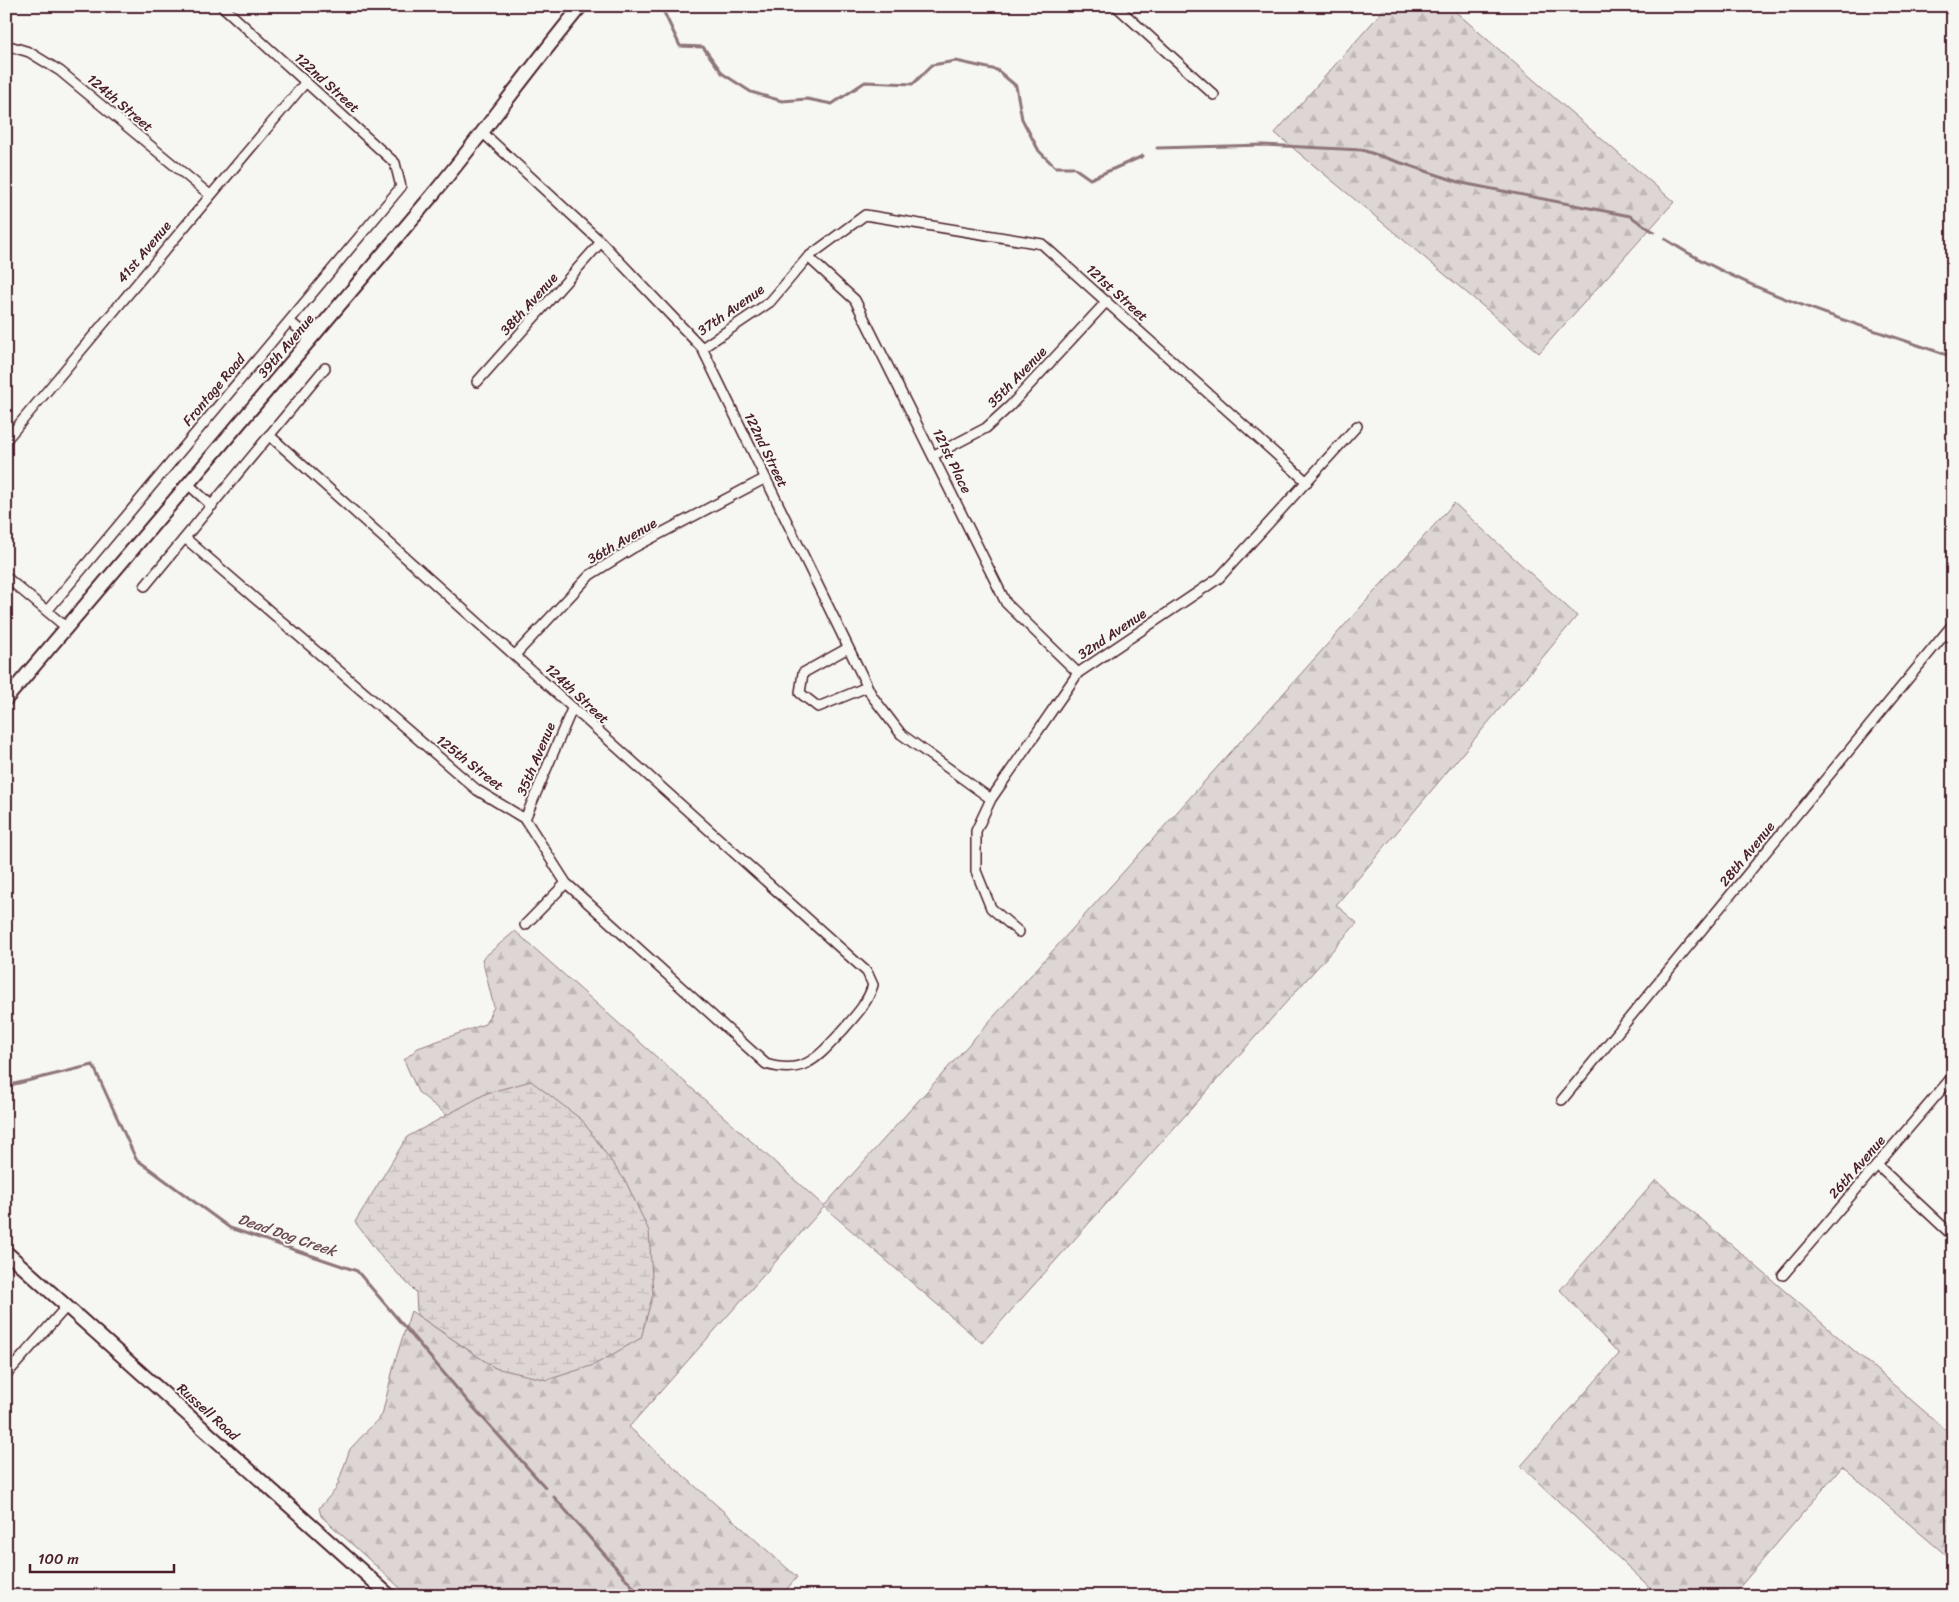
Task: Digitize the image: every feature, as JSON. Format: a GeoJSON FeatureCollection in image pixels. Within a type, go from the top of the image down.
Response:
{"type":"FeatureCollection","features":[{"type":"Feature","properties":{"kind":"main road","name":"39th Avenue"},"geometry":{"type":"LineString","coordinates":[[6,698],[484,133],[528,70],[581,6]]}},
{"type":"Feature","properties":{"kind":"main road","name":"Russell Road"},"geometry":{"type":"LineString","coordinates":[[6,1252],[390,1596]]}},
{"type":"Feature","properties":{"kind":"street","name":"122nd Street"},"geometry":{"type":"LineString","coordinates":[[222,6],[395,163],[401,188]]}},
{"type":"Feature","properties":{"kind":"street"},"geometry":{"type":"LineString","coordinates":[[1116,6],[1214,95]]}},
{"type":"Feature","properties":{"kind":"street","name":"124th Street"},"geometry":{"type":"LineString","coordinates":[[6,45],[29,52],[60,71],[210,195]]}},
{"type":"Feature","properties":{"kind":"street","name":"41st Avenue"},"geometry":{"type":"LineString","coordinates":[[6,440],[305,83]]}},
{"type":"Feature","properties":{"kind":"street","name":"122nd Street"},"geometry":{"type":"LineString","coordinates":[[484,133],[601,242],[702,348],[764,479],[872,696],[901,734],[991,799]]}},
{"type":"Feature","properties":{"kind":"street","name":"Frontage Road"},"geometry":{"type":"LineString","coordinates":[[48,611],[401,188]]}},
{"type":"Feature","properties":{"kind":"street","name":"37th Avenue"},"geometry":{"type":"LineString","coordinates":[[702,348],[770,302],[808,257],[865,215]]}},
{"type":"Feature","properties":{"kind":"street","name":"121st Street"},"geometry":{"type":"LineString","coordinates":[[865,215],[1042,244],[1306,482]]}},
{"type":"Feature","properties":{"kind":"street","name":"38th Avenue"},"geometry":{"type":"LineString","coordinates":[[477,382],[601,242]]}},
{"type":"Feature","properties":{"kind":"street","name":"121st Place"},"geometry":{"type":"LineString","coordinates":[[808,257],[855,300],[934,455],[1006,603],[1078,673]]}},
{"type":"Feature","properties":{"kind":"street","name":"35th Avenue"},"geometry":{"type":"LineString","coordinates":[[934,455],[986,428],[1010,406],[1107,302]]}},
{"type":"Feature","properties":{"kind":"street"},"geometry":{"type":"LineString","coordinates":[[289,321],[311,339]]}},
{"type":"Feature","properties":{"kind":"street"},"geometry":{"type":"LineString","coordinates":[[145,586],[324,368]]}},
{"type":"Feature","properties":{"kind":"street","name":"32nd Avenue"},"geometry":{"type":"LineString","coordinates":[[1018,932],[991,908],[976,871],[976,831],[991,799],[1078,673],[1219,578],[1357,426]]}},
{"type":"Feature","properties":{"kind":"street","name":"124th Street"},"geometry":{"type":"LineString","coordinates":[[269,435],[866,972],[872,986],[868,1001],[820,1057],[798,1066],[782,1069],[766,1064]]}},
{"type":"Feature","properties":{"kind":"street","name":"36th Avenue"},"geometry":{"type":"LineString","coordinates":[[515,655],[590,575],[633,548],[764,479]]}},
{"type":"Feature","properties":{"kind":"street"},"geometry":{"type":"LineString","coordinates":[[188,484],[212,506]]}},
{"type":"Feature","properties":{"kind":"street","name":"125th Street"},"geometry":{"type":"LineString","coordinates":[[185,538],[477,790],[525,819],[566,883],[766,1064]]}},
{"type":"Feature","properties":{"kind":"street"},"geometry":{"type":"LineString","coordinates":[[6,577],[67,628]]}},
{"type":"Feature","properties":{"kind":"street","name":"28th Avenue"},"geometry":{"type":"LineString","coordinates":[[1562,1100],[1953,624]]}},
{"type":"Feature","properties":{"kind":"street"},"geometry":{"type":"LineString","coordinates":[[848,648],[803,674],[800,693],[818,707],[867,687]]}},
{"type":"Feature","properties":{"kind":"street","name":"35th Avenue"},"geometry":{"type":"LineString","coordinates":[[525,819],[572,709]]}},
{"type":"Feature","properties":{"kind":"street"},"geometry":{"type":"LineString","coordinates":[[525,925],[566,883]]}},
{"type":"Feature","properties":{"kind":"street","name":"26th Avenue"},"geometry":{"type":"LineString","coordinates":[[1782,1275],[1953,1076]]}},
{"type":"Feature","properties":{"kind":"street"},"geometry":{"type":"LineString","coordinates":[[1877,1165],[1953,1236]]}},
{"type":"Feature","properties":{"kind":"street"},"geometry":{"type":"LineString","coordinates":[[6,1375],[67,1306]]}},
{"type":"Feature","properties":{"kind":"green space"},"geometry":{"type":"Polygon","coordinates":[[[1387,6],[1449,6],[1674,202],[1539,353],[1275,133],[1387,6]]]}},
{"type":"Feature","properties":{"kind":"green space"},"geometry":{"type":"Polygon","coordinates":[[[1454,503],[1577,616],[1336,905],[1357,923],[982,1343],[824,1207],[629,1427],[797,1577],[781,1596],[409,1596],[321,1516],[319,1508],[336,1489],[350,1449],[382,1415],[395,1361],[411,1311],[495,1368],[487,1093],[448,1116],[418,1092],[404,1060],[418,1048],[485,1024],[494,1007],[482,959],[515,931],[824,1206],[1454,503]]]}},
{"type":"Feature","properties":{"kind":"green space"},"geometry":{"type":"Polygon","coordinates":[[[531,1081],[582,1120],[626,1182],[649,1231],[653,1294],[641,1338],[594,1365],[547,1380],[495,1368],[417,1315],[416,1292],[383,1259],[355,1222],[407,1137],[487,1093],[531,1081]]]}},
{"type":"Feature","properties":{"kind":"green space"},"geometry":{"type":"Polygon","coordinates":[[[1656,1180],[1953,1436],[1953,1561],[1842,1467],[1732,1596],[1659,1596],[1521,1466],[1619,1354],[1560,1290],[1656,1180]]]}},
{"type":"Feature","properties":{"kind":"waterway"},"geometry":{"type":"LineString","coordinates":[[661,6],[680,46],[703,47],[723,74],[751,92],[782,101],[807,99],[832,104],[865,82],[913,84],[932,65],[956,61],[997,70],[1016,86],[1022,119],[1039,151],[1055,167],[1073,167],[1090,179],[1143,156]]}},
{"type":"Feature","properties":{"kind":"waterway"},"geometry":{"type":"LineString","coordinates":[[1157,148],[1263,145],[1362,150],[1462,183],[1630,216],[1654,232]]}},
{"type":"Feature","properties":{"kind":"waterway"},"geometry":{"type":"LineString","coordinates":[[1665,239],[1698,259],[1769,292],[1953,357]]}},
{"type":"Feature","properties":{"kind":"waterway","name":"Dead Dog Creek"},"geometry":{"type":"LineString","coordinates":[[6,1086],[93,1065],[136,1159],[230,1228],[357,1271],[465,1398],[545,1487]]}},
{"type":"Feature","properties":{"kind":"waterway","name":"Dead Dog Creek"},"geometry":{"type":"LineString","coordinates":[[554,1497],[641,1596]]}}]}
